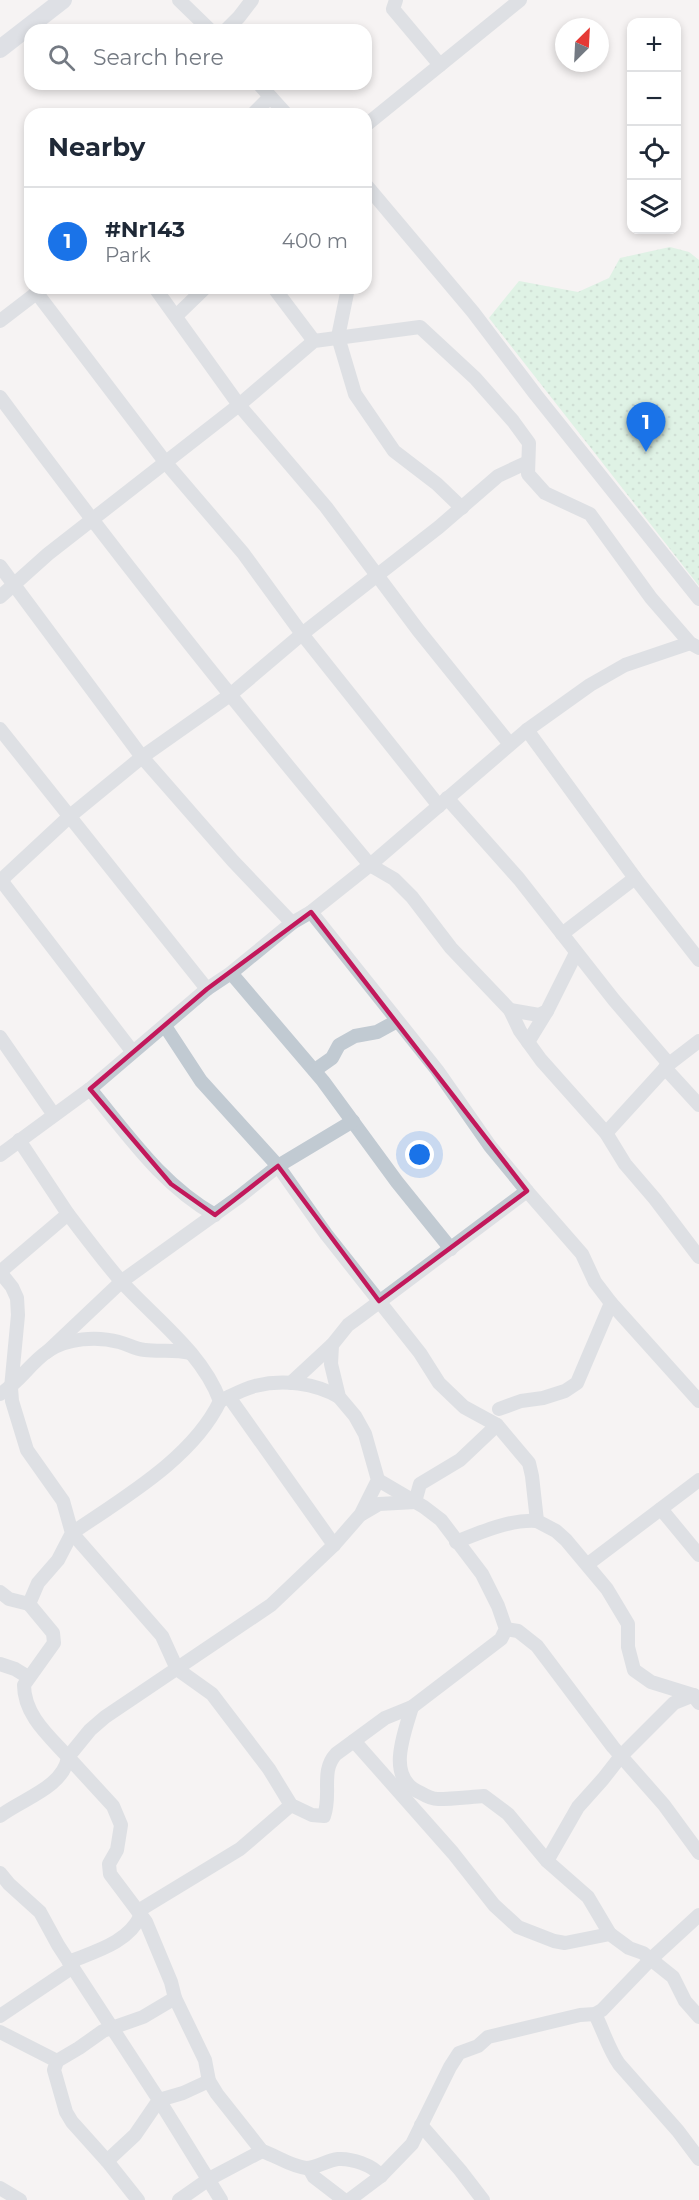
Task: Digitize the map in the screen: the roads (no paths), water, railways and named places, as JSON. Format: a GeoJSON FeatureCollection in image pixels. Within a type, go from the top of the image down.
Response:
{"type":"FeatureCollection","features":[{"type":"Feature","properties":{"kind":"street"},"geometry":{"type":"LineString","coordinates":[[32,24],[63,0]]}},
{"type":"Feature","properties":{"kind":"street"},"geometry":{"type":"LineString","coordinates":[[180,0],[204,24]]}},
{"type":"Feature","properties":{"kind":"street"},"geometry":{"type":"LineString","coordinates":[[232,24],[252,0]]}},
{"type":"Feature","properties":{"kind":"street"},"geometry":{"type":"LineString","coordinates":[[396,0],[393,9],[440,65]]}},
{"type":"Feature","properties":{"kind":"street"},"geometry":{"type":"LineString","coordinates":[[372,120],[520,0]]}},
{"type":"Feature","properties":{"kind":"street"},"geometry":{"type":"LineString","coordinates":[[0,49],[24,30]]}},
{"type":"Feature","properties":{"kind":"street"},"geometry":{"type":"LineString","coordinates":[[264,90],[280,108]]}},
{"type":"Feature","properties":{"kind":"street"},"geometry":{"type":"LineString","coordinates":[[259,108],[270,97]]}},
{"type":"Feature","properties":{"kind":"street"},"geometry":{"type":"LineString","coordinates":[[372,192],[473,312],[536,395],[699,599]]}},
{"type":"Feature","properties":{"kind":"street"},"geometry":{"type":"LineString","coordinates":[[0,321],[34,294]]}},
{"type":"Feature","properties":{"kind":"street"},"geometry":{"type":"LineString","coordinates":[[42,294],[166,463],[243,553],[302,634],[443,802],[519,879],[699,1104]]}},
{"type":"Feature","properties":{"kind":"street"},"geometry":{"type":"LineString","coordinates":[[160,294],[239,405],[326,507],[378,577],[509,743]]}},
{"type":"Feature","properties":{"kind":"street"},"geometry":{"type":"LineString","coordinates":[[176,316],[199,294]]}},
{"type":"Feature","properties":{"kind":"street"},"geometry":{"type":"LineString","coordinates":[[279,294],[314,341]]}},
{"type":"Feature","properties":{"kind":"street"},"geometry":{"type":"LineString","coordinates":[[347,294],[338,338],[355,394],[394,451],[437,484],[462,508]]}},
{"type":"Feature","properties":{"kind":"street"},"geometry":{"type":"LineString","coordinates":[[0,597],[48,554],[239,405],[314,341],[420,327],[475,378],[513,421],[529,443],[528,474],[544,493],[590,514],[651,598],[694,645],[625,665],[590,685],[509,743],[370,865],[207,989],[90,1089],[0,1155]]}},
{"type":"Feature","properties":{"kind":"street"},"geometry":{"type":"LineString","coordinates":[[0,397],[92,520],[230,695],[370,865],[394,879],[412,897],[451,948],[510,1010],[541,1060],[606,1133],[625,1164],[699,1257]]}},
{"type":"Feature","properties":{"kind":"street"},"geometry":{"type":"LineString","coordinates":[[132,1051],[0,880],[70,816],[142,757],[230,695],[302,634],[378,577],[498,476],[528,462]]}},
{"type":"Feature","properties":{"kind":"street"},"geometry":{"type":"LineString","coordinates":[[0,566],[142,757],[233,861],[292,923]]}},
{"type":"Feature","properties":{"kind":"street"},"geometry":{"type":"LineString","coordinates":[[0,729],[207,989]]}},
{"type":"Feature","properties":{"kind":"street"},"geometry":{"type":"LineString","coordinates":[[527,730],[635,878],[699,960]]}},
{"type":"Feature","properties":{"kind":"street"},"geometry":{"type":"LineString","coordinates":[[562,934],[635,878]]}},
{"type":"Feature","properties":{"kind":"street"},"geometry":{"type":"LineString","coordinates":[[311,912],[437,1070],[490,1146],[582,1254],[595,1282],[611,1304],[699,1401]]}},
{"type":"Feature","properties":{"kind":"street"},"geometry":{"type":"LineString","coordinates":[[528,1042],[547,1011],[576,952]]}},
{"type":"Feature","properties":{"kind":"street"},"geometry":{"type":"LineString","coordinates":[[231,973],[315,1070],[397,1182],[451,1249]]}},
{"type":"Feature","properties":{"kind":"street"},"geometry":{"type":"LineString","coordinates":[[510,1010],[539,1015],[547,1011]]}},
{"type":"Feature","properties":{"kind":"street"},"geometry":{"type":"LineString","coordinates":[[315,1070],[332,1058],[339,1045],[355,1036],[377,1032],[397,1021]]}},
{"type":"Feature","properties":{"kind":"street"},"geometry":{"type":"LineString","coordinates":[[165,1026],[201,1081],[278,1166],[326,1234],[420,1353],[447,1393],[464,1407],[497,1425],[529,1463],[537,1521]]}},
{"type":"Feature","properties":{"kind":"street"},"geometry":{"type":"LineString","coordinates":[[0,1037],[54,1115]]}},
{"type":"Feature","properties":{"kind":"street"},"geometry":{"type":"LineString","coordinates":[[606,1133],[667,1066],[699,1041]]}},
{"type":"Feature","properties":{"kind":"street"},"geometry":{"type":"LineString","coordinates":[[90,1089],[150,1163],[171,1184],[215,1215]]}},
{"type":"Feature","properties":{"kind":"street"},"geometry":{"type":"LineString","coordinates":[[5,1391],[122,1281],[215,1215],[278,1166],[353,1121]]}},
{"type":"Feature","properties":{"kind":"street"},"geometry":{"type":"LineString","coordinates":[[19,1140],[68,1214],[122,1281],[190,1353],[334,1545]]}},
{"type":"Feature","properties":{"kind":"street"},"geometry":{"type":"LineString","coordinates":[[291,1383],[332,1344],[348,1325],[527,1191]]}},
{"type":"Feature","properties":{"kind":"street"},"geometry":{"type":"LineString","coordinates":[[68,1214],[0,1272],[12,1287],[18,1315],[5,1391],[12,1401],[27,1450],[63,1501],[72,1533],[162,1636],[177,1669],[212,1694],[269,1769],[291,1805],[312,1815],[324,1816],[329,1801],[327,1770],[331,1759],[385,1718],[412,1707],[501,1639],[506,1629],[505,1622],[482,1574],[441,1520],[378,1480]]}},
{"type":"Feature","properties":{"kind":"street"},"geometry":{"type":"LineString","coordinates":[[499,1409],[521,1401],[543,1398],[565,1391],[577,1383],[611,1304]]}},
{"type":"Feature","properties":{"kind":"street"},"geometry":{"type":"LineString","coordinates":[[47,1352],[72,1341],[98,1339],[122,1342],[133,1349],[176,1350],[190,1353]]}},
{"type":"Feature","properties":{"kind":"street"},"geometry":{"type":"LineString","coordinates":[[332,1344],[331,1364],[339,1397]]}},
{"type":"Feature","properties":{"kind":"street"},"geometry":{"type":"LineString","coordinates":[[0,1816],[53,1783],[66,1769],[68,1757],[90,1730],[105,1717],[271,1605],[334,1545],[361,1514],[378,1480],[365,1434],[356,1416],[339,1397],[328,1390],[291,1383],[253,1386],[224,1399],[208,1424],[144,1484],[72,1533],[58,1560],[38,1583],[29,1604]]}},
{"type":"Feature","properties":{"kind":"street"},"geometry":{"type":"LineString","coordinates":[[415,1502],[420,1484],[460,1460],[497,1425]]}},
{"type":"Feature","properties":{"kind":"street"},"geometry":{"type":"LineString","coordinates":[[588,1564],[699,1480]]}},
{"type":"Feature","properties":{"kind":"street"},"geometry":{"type":"LineString","coordinates":[[361,1514],[380,1504],[415,1502]]}},
{"type":"Feature","properties":{"kind":"street"},"geometry":{"type":"LineString","coordinates":[[661,1509],[699,1555]]}},
{"type":"Feature","properties":{"kind":"street"},"geometry":{"type":"LineString","coordinates":[[456,1542],[514,1522],[537,1521],[556,1531],[608,1588],[628,1624],[628,1647],[634,1670],[651,1682],[697,1697]]}},
{"type":"Feature","properties":{"kind":"street"},"geometry":{"type":"LineString","coordinates":[[0,1592],[9,1599],[29,1604],[53,1634],[54,1642],[28,1677],[24,1691],[34,1718],[113,1806],[121,1825],[117,1850],[109,1864],[110,1874],[146,1922],[175,1998],[205,2060],[209,2081],[217,2094],[262,2151],[289,2163],[309,2168],[339,2159],[368,2165],[381,2176]]}},
{"type":"Feature","properties":{"kind":"street"},"geometry":{"type":"LineString","coordinates":[[506,1629],[518,1631],[537,1646],[621,1756],[664,1805],[699,1853]]}},
{"type":"Feature","properties":{"kind":"street"},"geometry":{"type":"LineString","coordinates":[[0,1664],[28,1677]]}},
{"type":"Feature","properties":{"kind":"street"},"geometry":{"type":"LineString","coordinates":[[546,1861],[578,1807],[621,1756],[674,1703],[697,1697]]}},
{"type":"Feature","properties":{"kind":"street"},"geometry":{"type":"LineString","coordinates":[[412,1707],[398,1766],[414,1791],[436,1799],[484,1796],[508,1814],[546,1861],[588,1897],[610,1934],[621,1943],[651,1959],[673,1977],[686,2001],[699,2017]]}},
{"type":"Feature","properties":{"kind":"street"},"geometry":{"type":"LineString","coordinates":[[354,1741],[453,1853],[494,1905],[518,1927],[565,1943],[610,1934]]}},
{"type":"Feature","properties":{"kind":"street"},"geometry":{"type":"LineString","coordinates":[[0,2016],[71,1965],[104,1949],[135,1928],[140,1913],[240,1849],[291,1805]]}},
{"type":"Feature","properties":{"kind":"street"},"geometry":{"type":"LineString","coordinates":[[0,1873],[40,1912],[71,1965],[221,2200]]}},
{"type":"Feature","properties":{"kind":"street"},"geometry":{"type":"LineString","coordinates":[[309,2168],[314,2177],[351,2200],[381,2176],[411,2144],[459,2053],[478,2046],[488,2037],[579,2015],[595,2014],[620,1994],[651,1959],[699,1915]]}},
{"type":"Feature","properties":{"kind":"street"},"geometry":{"type":"LineString","coordinates":[[138,2200],[72,2122],[66,2112],[54,2070],[57,2061],[111,2027],[143,2017],[175,1998]]}},
{"type":"Feature","properties":{"kind":"street"},"geometry":{"type":"LineString","coordinates":[[595,2014],[609,2040],[612,2054],[619,2064],[678,2131],[699,2159]]}},
{"type":"Feature","properties":{"kind":"street"},"geometry":{"type":"LineString","coordinates":[[0,2032],[57,2061]]}},
{"type":"Feature","properties":{"kind":"street"},"geometry":{"type":"LineString","coordinates":[[107,2161],[135,2135],[159,2100],[209,2081]]}},
{"type":"Feature","properties":{"kind":"street"},"geometry":{"type":"LineString","coordinates":[[421,2125],[483,2200]]}},
{"type":"Feature","properties":{"kind":"street"},"geometry":{"type":"LineString","coordinates":[[179,2200],[209,2180],[262,2151]]}},
{"type":"Feature","properties":{"kind":"street"},"geometry":{"type":"LineString","coordinates":[[0,2188],[20,2200]]}},
{"type":"Feature","properties":{"kind":"place","name":"#Nr143"},"geometry":{"type":"Point","coordinates":[646,452]}}]}
